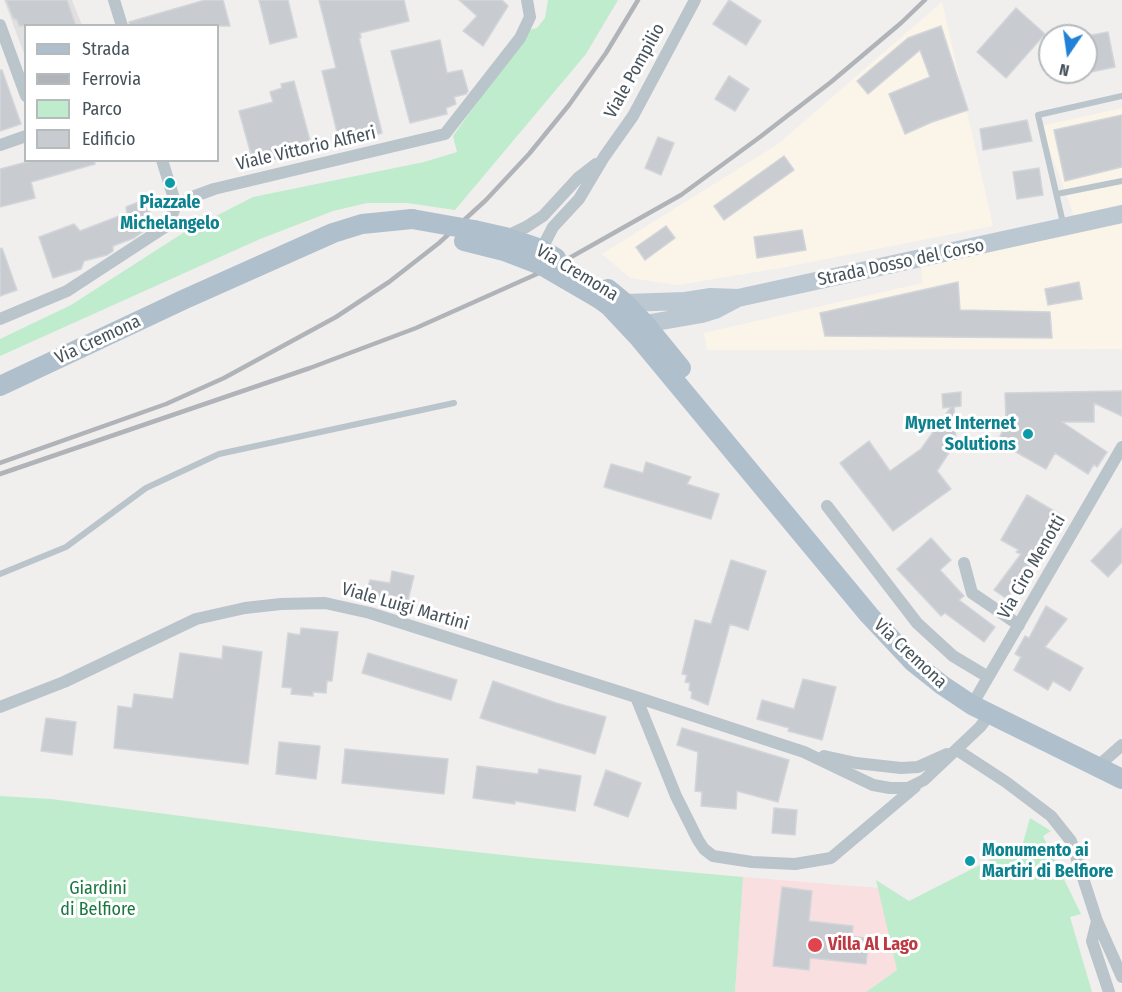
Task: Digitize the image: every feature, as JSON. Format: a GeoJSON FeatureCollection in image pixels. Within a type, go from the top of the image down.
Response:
{"type":"FeatureCollection","features":[{"type":"Feature","properties":{"kind":"main road","name":"Strada Dosso del Corso"},"geometry":{"type":"LineString","coordinates":[[625,303],[711,297],[738,298],[1122,214]]}},
{"type":"Feature","properties":{"kind":"main road","name":"Via Cremona"},"geometry":{"type":"LineString","coordinates":[[0,386],[308,243],[362,224],[410,224],[469,236],[505,237],[603,293],[625,303],[638,330],[662,345],[674,371]]}},
{"type":"Feature","properties":{"kind":"main road","name":"Via Cremona"},"geometry":{"type":"LineString","coordinates":[[469,236],[504,251],[544,259]]}},
{"type":"Feature","properties":{"kind":"main road","name":"Via Cremona"},"geometry":{"type":"LineString","coordinates":[[603,293],[745,452],[771,495],[889,638],[927,674],[972,705],[1122,779]]}},
{"type":"Feature","properties":{"kind":"main road","name":"Strada Dosso del Corso"},"geometry":{"type":"LineString","coordinates":[[638,330],[715,310],[738,298]]}},
{"type":"Feature","properties":{"kind":"street"},"geometry":{"type":"LineString","coordinates":[[114,0],[121,24]]}},
{"type":"Feature","properties":{"kind":"street","name":"Viale Vittorio Alfieri"},"geometry":{"type":"LineString","coordinates":[[176,205],[214,189],[445,134],[520,38],[530,16],[526,0]]}},
{"type":"Feature","properties":{"kind":"street","name":"Viale Pompilio"},"geometry":{"type":"LineString","coordinates":[[544,259],[553,227],[579,199],[604,157],[633,116],[695,0]]}},
{"type":"Feature","properties":{"kind":"street"},"geometry":{"type":"LineString","coordinates":[[0,25],[24,91]]}},
{"type":"Feature","properties":{"kind":"street"},"geometry":{"type":"LineString","coordinates":[[0,145],[24,137]]}},
{"type":"Feature","properties":{"kind":"street","name":"Viale Pompilio"},"geometry":{"type":"LineString","coordinates":[[505,237],[543,216],[578,178],[604,157]]}},
{"type":"Feature","properties":{"kind":"street"},"geometry":{"type":"LineString","coordinates":[[0,319],[67,291],[168,225],[176,205],[163,162]]}},
{"type":"Feature","properties":{"kind":"street","name":"Via Ciro Menotti"},"geometry":{"type":"LineString","coordinates":[[972,705],[1122,447]]}},
{"type":"Feature","properties":{"kind":"street"},"geometry":{"type":"LineString","coordinates":[[827,506],[917,623],[953,656],[988,676]]}},
{"type":"Feature","properties":{"kind":"street"},"geometry":{"type":"LineString","coordinates":[[964,563],[972,593],[1019,625]]}},
{"type":"Feature","properties":{"kind":"street","name":"Viale Luigi Martini"},"geometry":{"type":"LineString","coordinates":[[0,707],[64,682],[196,619],[245,608],[325,603],[370,613],[804,752],[901,768],[918,767],[957,750]]}},
{"type":"Feature","properties":{"kind":"street"},"geometry":{"type":"LineString","coordinates":[[636,697],[676,796],[698,840],[713,856],[752,862],[795,864],[831,858],[902,796],[924,780]]}},
{"type":"Feature","properties":{"kind":"street","name":"Viale Luigi Martini"},"geometry":{"type":"LineString","coordinates":[[804,752],[873,785],[908,788],[924,780],[957,750],[990,714]]}},
{"type":"Feature","properties":{"kind":"street"},"geometry":{"type":"LineString","coordinates":[[1097,767],[1122,745]]}},
{"type":"Feature","properties":{"kind":"street"},"geometry":{"type":"LineString","coordinates":[[957,750],[1006,782],[1051,816],[1071,841],[1097,921],[1122,977]]}},
{"type":"Feature","properties":{"kind":"street"},"geometry":{"type":"LineString","coordinates":[[1097,921],[1092,941],[1109,992]]}},
{"type":"Feature","properties":{"kind":"lane"},"geometry":{"type":"LineString","coordinates":[[1064,227],[1038,115],[1122,96]]}},
{"type":"Feature","properties":{"kind":"lane"},"geometry":{"type":"LineString","coordinates":[[1057,194],[1122,181]]}},
{"type":"Feature","properties":{"kind":"lane"},"geometry":{"type":"LineString","coordinates":[[0,574],[66,547],[146,488],[219,454],[454,403]]}},
{"type":"Feature","properties":{"kind":"shaded area"},"geometry":{"type":"Polygon","coordinates":[[[4,0],[72,0],[82,24],[24,24],[24,53],[4,0]]]}},
{"type":"Feature","properties":{"kind":"shaded area"},"geometry":{"type":"Polygon","coordinates":[[[942,2],[993,226],[781,268],[677,285],[630,278],[602,254],[778,144],[942,2]]]}},
{"type":"Feature","properties":{"kind":"shaded area"},"geometry":{"type":"Polygon","coordinates":[[[1122,108],[1122,204],[1074,216],[1041,126],[1122,108]]]}},
{"type":"Feature","properties":{"kind":"shaded area"},"geometry":{"type":"Polygon","coordinates":[[[1122,220],[1122,349],[707,350],[704,333],[922,283],[921,264],[1122,220]]]}},
{"type":"Feature","properties":{"kind":"shaded area","name":"Villa Al Lago"},"geometry":{"type":"Polygon","coordinates":[[[743,877],[879,888],[897,970],[866,992],[735,992],[743,877]]]}},
{"type":"Feature","properties":{"kind":"green space"},"geometry":{"type":"Polygon","coordinates":[[[548,0],[618,0],[586,54],[455,210],[407,203],[367,203],[333,211],[260,239],[0,356],[0,339],[71,305],[183,233],[253,197],[424,162],[457,152],[453,136],[529,30],[537,28],[545,18],[548,0]]]}},
{"type":"Feature","properties":{"kind":"green space","name":"Giardini di Belfiore"},"geometry":{"type":"Polygon","coordinates":[[[0,796],[51,799],[365,840],[743,877],[735,992],[0,992],[0,796]]]}},
{"type":"Feature","properties":{"kind":"green space"},"geometry":{"type":"Polygon","coordinates":[[[1030,818],[1051,831],[1043,836],[1081,914],[1070,917],[1092,992],[866,992],[897,970],[876,880],[909,901],[1023,843],[1030,818]]]}},
{"type":"Feature","properties":{"kind":"building"},"geometry":{"type":"Polygon","coordinates":[[[6,0],[67,0],[75,24],[24,24],[24,26],[19,26],[17,20],[13,18],[6,0]]]}},
{"type":"Feature","properties":{"kind":"building"},"geometry":{"type":"Polygon","coordinates":[[[205,0],[223,0],[230,26],[130,24],[129,22],[205,0]]]}},
{"type":"Feature","properties":{"kind":"building"},"geometry":{"type":"Polygon","coordinates":[[[259,0],[288,0],[297,37],[270,44],[259,0]]]}},
{"type":"Feature","properties":{"kind":"building"},"geometry":{"type":"Polygon","coordinates":[[[319,0],[404,0],[409,21],[360,33],[361,38],[359,38],[382,133],[340,144],[322,71],[336,68],[319,0]]]}},
{"type":"Feature","properties":{"kind":"building"},"geometry":{"type":"Polygon","coordinates":[[[459,0],[502,0],[508,6],[483,46],[463,31],[477,16],[459,0]]]}},
{"type":"Feature","properties":{"kind":"building"},"geometry":{"type":"Polygon","coordinates":[[[729,0],[761,21],[746,45],[713,24],[729,0]]]}},
{"type":"Feature","properties":{"kind":"building"},"geometry":{"type":"Polygon","coordinates":[[[1016,8],[1038,28],[1038,42],[1006,78],[977,52],[1016,8]]]}},
{"type":"Feature","properties":{"kind":"building"},"geometry":{"type":"Polygon","coordinates":[[[941,26],[968,110],[905,134],[889,94],[930,77],[920,50],[868,94],[857,81],[908,38],[941,26]]]}},
{"type":"Feature","properties":{"kind":"building"},"geometry":{"type":"Polygon","coordinates":[[[1108,32],[1115,67],[1098,71],[1098,34],[1108,32]]]}},
{"type":"Feature","properties":{"kind":"building"},"geometry":{"type":"Polygon","coordinates":[[[440,40],[447,73],[462,70],[468,91],[466,94],[454,97],[456,104],[446,108],[447,114],[410,123],[391,51],[440,40]]]}},
{"type":"Feature","properties":{"kind":"building"},"geometry":{"type":"Polygon","coordinates":[[[0,70],[2,70],[21,124],[0,131],[0,70]]]}},
{"type":"Feature","properties":{"kind":"building"},"geometry":{"type":"Polygon","coordinates":[[[729,76],[749,89],[735,111],[715,99],[729,76]]]}},
{"type":"Feature","properties":{"kind":"building"},"geometry":{"type":"Polygon","coordinates":[[[294,81],[312,148],[254,165],[239,111],[273,102],[270,92],[282,88],[281,84],[294,81]]]}},
{"type":"Feature","properties":{"kind":"building"},"geometry":{"type":"Polygon","coordinates":[[[1122,115],[1122,167],[1065,181],[1054,130],[1122,115]]]}},
{"type":"Feature","properties":{"kind":"building"},"geometry":{"type":"Polygon","coordinates":[[[1027,120],[1032,141],[983,150],[980,129],[1027,120]]]}},
{"type":"Feature","properties":{"kind":"building"},"geometry":{"type":"Polygon","coordinates":[[[658,137],[674,143],[661,175],[645,168],[658,137]]]}},
{"type":"Feature","properties":{"kind":"building"},"geometry":{"type":"Polygon","coordinates":[[[784,156],[794,170],[724,220],[714,206],[784,156]]]}},
{"type":"Feature","properties":{"kind":"building"},"geometry":{"type":"Polygon","coordinates":[[[26,162],[94,162],[95,164],[31,182],[35,198],[0,207],[0,169],[26,162]]]}},
{"type":"Feature","properties":{"kind":"building"},"geometry":{"type":"Polygon","coordinates":[[[1039,168],[1043,195],[1017,199],[1013,172],[1039,168]]]}},
{"type":"Feature","properties":{"kind":"building"},"geometry":{"type":"Polygon","coordinates":[[[146,199],[154,224],[134,238],[113,246],[113,251],[107,255],[84,261],[81,269],[53,278],[39,237],[74,224],[80,231],[127,213],[126,207],[146,199]]]}},
{"type":"Feature","properties":{"kind":"building"},"geometry":{"type":"Polygon","coordinates":[[[666,226],[675,238],[645,260],[636,247],[666,226]]]}},
{"type":"Feature","properties":{"kind":"building"},"geometry":{"type":"Polygon","coordinates":[[[802,230],[806,250],[757,258],[754,237],[802,230]]]}},
{"type":"Feature","properties":{"kind":"building"},"geometry":{"type":"Polygon","coordinates":[[[2,248],[17,290],[0,296],[0,249],[2,248]]]}},
{"type":"Feature","properties":{"kind":"building"},"geometry":{"type":"Polygon","coordinates":[[[958,282],[960,310],[1050,312],[1052,338],[825,336],[820,313],[958,282]]]}},
{"type":"Feature","properties":{"kind":"building"},"geometry":{"type":"Polygon","coordinates":[[[1079,282],[1082,299],[1048,305],[1045,289],[1079,282]]]}},
{"type":"Feature","properties":{"kind":"building","name":"Mynet Internet Solutions"},"geometry":{"type":"Polygon","coordinates":[[[1122,391],[1122,416],[1094,403],[1094,422],[1062,422],[1107,452],[1097,467],[1094,464],[1088,474],[1055,453],[1046,469],[998,442],[1006,421],[1005,393],[1122,391]]]}},
{"type":"Feature","properties":{"kind":"building"},"geometry":{"type":"Polygon","coordinates":[[[961,392],[961,406],[954,407],[956,442],[937,471],[951,489],[893,531],[840,463],[869,441],[890,471],[921,449],[951,407],[943,408],[942,394],[961,392]]]}},
{"type":"Feature","properties":{"kind":"building"},"geometry":{"type":"Polygon","coordinates":[[[646,462],[691,477],[687,484],[719,494],[711,519],[604,487],[611,464],[643,473],[646,462]]]}},
{"type":"Feature","properties":{"kind":"building"},"geometry":{"type":"Polygon","coordinates":[[[1027,495],[1061,515],[1035,562],[1007,599],[994,590],[1021,554],[1016,552],[1019,550],[1001,540],[1027,495]]]}},
{"type":"Feature","properties":{"kind":"building"},"geometry":{"type":"Polygon","coordinates":[[[1122,528],[1122,562],[1108,577],[1091,561],[1122,528]]]}},
{"type":"Feature","properties":{"kind":"building"},"geometry":{"type":"Polygon","coordinates":[[[931,538],[951,560],[940,570],[964,596],[959,600],[995,627],[984,642],[945,613],[941,616],[897,569],[931,538]]]}},
{"type":"Feature","properties":{"kind":"building"},"geometry":{"type":"Polygon","coordinates":[[[731,560],[766,571],[748,630],[730,624],[708,705],[691,698],[690,683],[685,682],[687,675],[682,674],[695,620],[711,624],[731,560]]]}},
{"type":"Feature","properties":{"kind":"building"},"geometry":{"type":"Polygon","coordinates":[[[392,571],[414,576],[406,608],[365,596],[370,580],[390,583],[392,571]]]}},
{"type":"Feature","properties":{"kind":"building"},"geometry":{"type":"Polygon","coordinates":[[[1046,606],[1067,619],[1045,647],[1083,668],[1070,691],[1053,681],[1048,690],[1014,670],[1021,657],[1015,654],[1025,636],[1029,638],[1046,606]]]}},
{"type":"Feature","properties":{"kind":"building"},"geometry":{"type":"Polygon","coordinates":[[[301,628],[338,632],[332,681],[327,681],[326,693],[313,692],[313,696],[291,694],[292,688],[282,687],[288,633],[300,635],[301,628]]]}},
{"type":"Feature","properties":{"kind":"building"},"geometry":{"type":"Polygon","coordinates":[[[223,646],[262,652],[248,764],[114,748],[118,706],[132,708],[134,694],[173,699],[180,653],[222,659],[223,646]]]}},
{"type":"Feature","properties":{"kind":"building"},"geometry":{"type":"Polygon","coordinates":[[[368,653],[457,680],[451,700],[362,673],[368,653]]]}},
{"type":"Feature","properties":{"kind":"building"},"geometry":{"type":"Polygon","coordinates":[[[803,679],[836,687],[822,740],[788,731],[789,728],[757,719],[762,700],[794,709],[803,679]]]}},
{"type":"Feature","properties":{"kind":"building"},"geometry":{"type":"Polygon","coordinates":[[[493,681],[556,703],[606,717],[595,754],[480,718],[493,681]]]}},
{"type":"Feature","properties":{"kind":"building"},"geometry":{"type":"Polygon","coordinates":[[[46,718],[76,722],[72,755],[41,751],[46,718]]]}},
{"type":"Feature","properties":{"kind":"building"},"geometry":{"type":"Polygon","coordinates":[[[682,728],[789,760],[778,802],[737,791],[736,809],[701,806],[702,792],[695,791],[698,752],[677,745],[682,728]]]}},
{"type":"Feature","properties":{"kind":"building"},"geometry":{"type":"Polygon","coordinates":[[[279,742],[320,746],[316,779],[276,774],[279,742]]]}},
{"type":"Feature","properties":{"kind":"building"},"geometry":{"type":"Polygon","coordinates":[[[345,749],[448,759],[444,794],[342,783],[345,749]]]}},
{"type":"Feature","properties":{"kind":"building"},"geometry":{"type":"Polygon","coordinates":[[[477,766],[538,774],[539,769],[581,776],[575,811],[515,801],[515,804],[473,798],[477,766]]]}},
{"type":"Feature","properties":{"kind":"building"},"geometry":{"type":"Polygon","coordinates":[[[606,770],[641,783],[628,817],[594,805],[606,770]]]}},
{"type":"Feature","properties":{"kind":"building"},"geometry":{"type":"Polygon","coordinates":[[[774,808],[797,810],[795,835],[772,833],[774,808]]]}},
{"type":"Feature","properties":{"kind":"building"},"geometry":{"type":"Polygon","coordinates":[[[782,887],[812,891],[809,921],[853,926],[852,936],[869,939],[866,964],[810,958],[809,970],[773,966],[782,887]]]}},
{"type":"Feature","properties":{"kind":"railway"},"geometry":{"type":"LineString","coordinates":[[0,463],[166,404],[224,378],[336,317],[389,282],[439,243],[486,200],[529,154],[569,105],[606,53],[638,0]]}},
{"type":"Feature","properties":{"kind":"railway"},"geometry":{"type":"LineString","coordinates":[[0,474],[310,368],[416,328],[557,265],[681,195],[831,82],[925,0]]}},
{"type":"Feature","properties":{"kind":"place","name":"Piazzale Michelangelo"},"geometry":{"type":"Point","coordinates":[170,183]}},
{"type":"Feature","properties":{"kind":"place","name":"Mynet Internet Solutions"},"geometry":{"type":"Point","coordinates":[1028,434]}},
{"type":"Feature","properties":{"kind":"place","name":"Monumento ai Martiri di Belfiore"},"geometry":{"type":"Point","coordinates":[970,861]}},
{"type":"Feature","properties":{"kind":"place","name":"Villa Al Lago"},"geometry":{"type":"Point","coordinates":[815,945]}}]}
